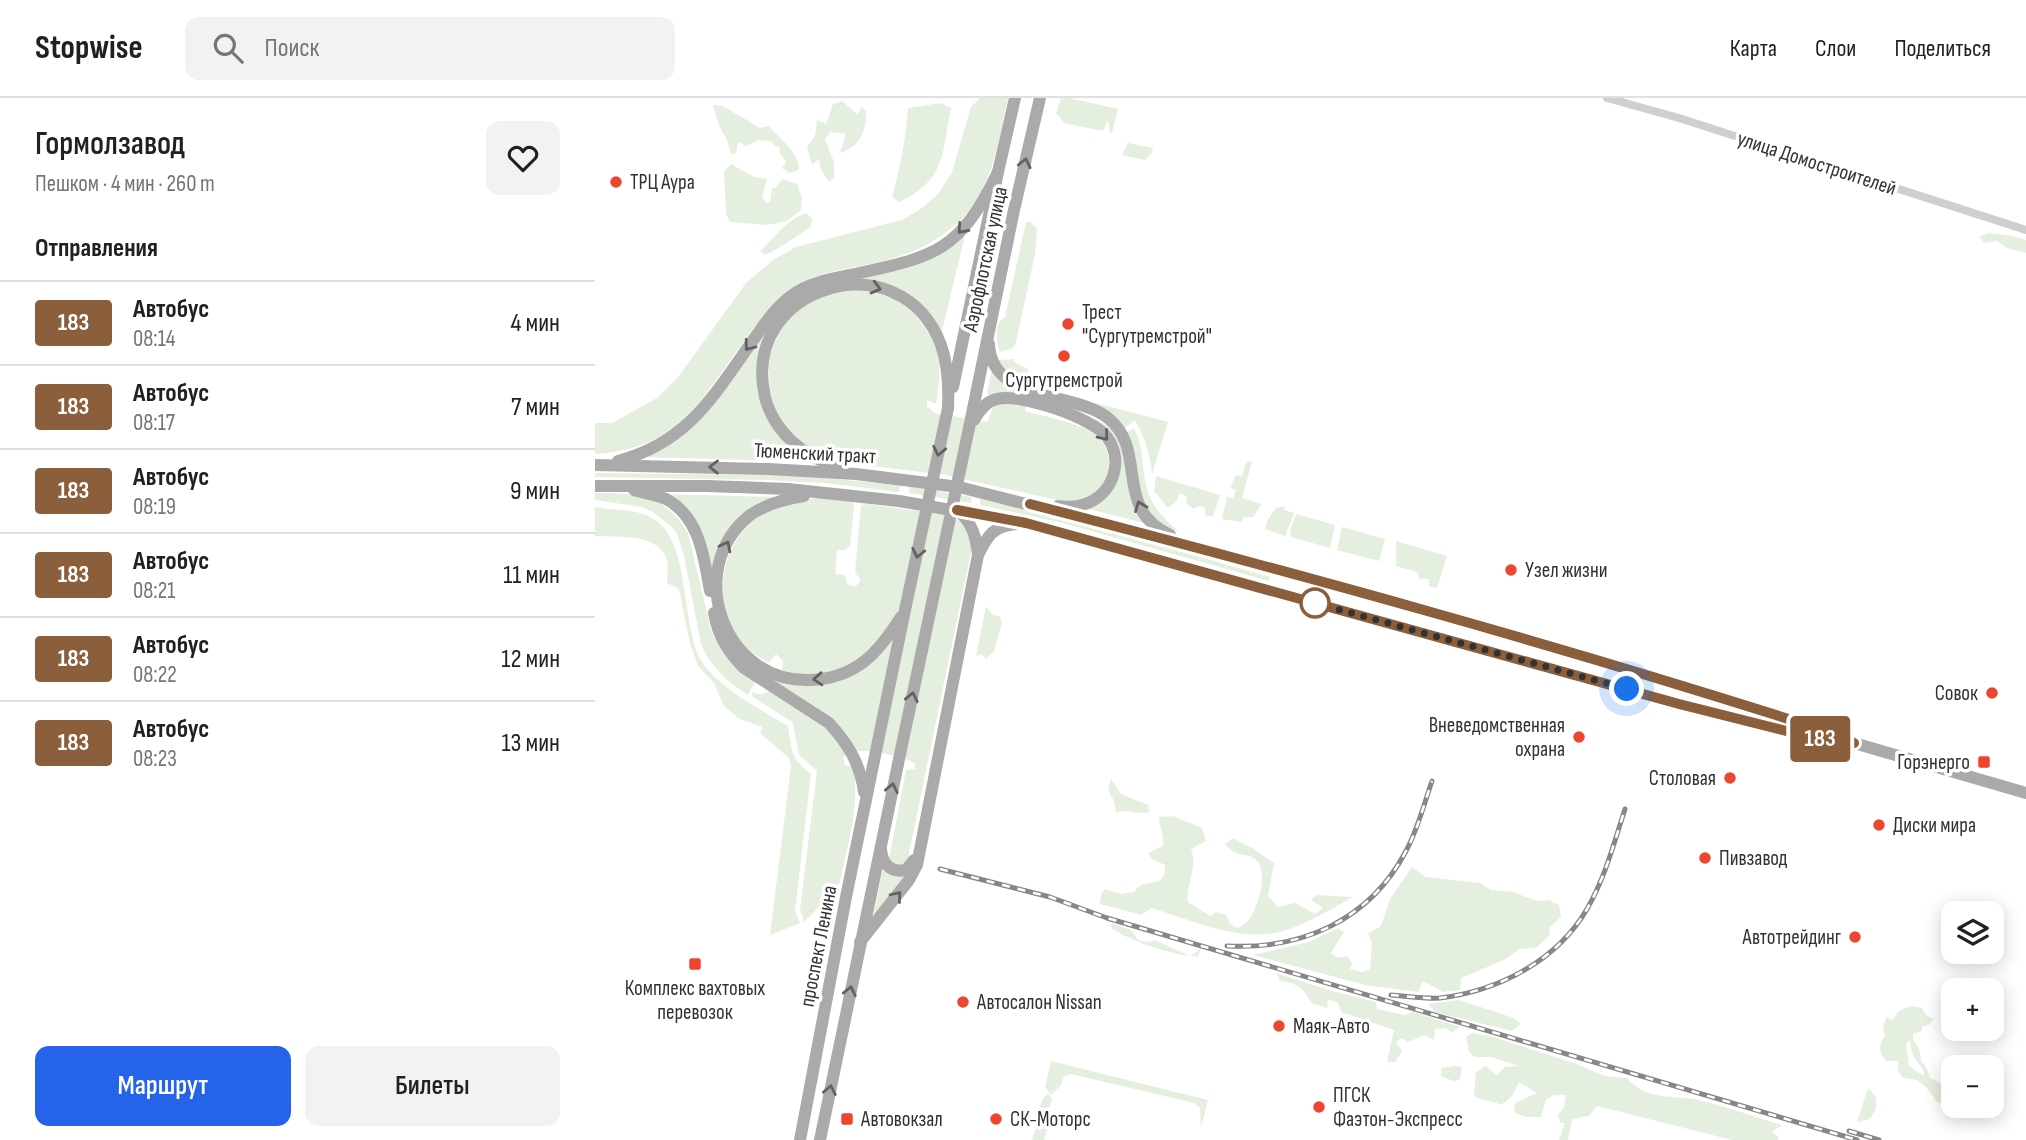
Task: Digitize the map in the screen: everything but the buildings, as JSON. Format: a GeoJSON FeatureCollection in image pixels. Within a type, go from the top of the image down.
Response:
{"type":"FeatureCollection","features":[{"type":"Feature","properties":{"kind":"main road","name":"Аэрофлотская улица"},"geometry":{"type":"LineString","coordinates":[[948,408],[1015,98]]}},
{"type":"Feature","properties":{"kind":"main road","name":"Аэрофлотская улица"},"geometry":{"type":"LineString","coordinates":[[898,764],[969,428],[975,413],[990,323],[1040,98]]}},
{"type":"Feature","properties":{"kind":"main road"},"geometry":{"type":"LineString","coordinates":[[595,465],[641,454],[684,428],[705,405],[771,316],[795,293],[822,281],[909,261],[937,250],[951,241],[983,202],[998,172]]}},
{"type":"Feature","properties":{"kind":"main road"},"geometry":{"type":"LineString","coordinates":[[856,474],[819,461],[795,445],[776,424],[766,400],[763,371],[768,342],[781,320],[805,298],[829,288],[859,284],[887,291],[912,304],[930,323],[942,346],[948,375],[948,408]]}},
{"type":"Feature","properties":{"kind":"main road"},"geometry":{"type":"LineString","coordinates":[[990,323],[990,356],[1010,382],[1095,411],[1118,427],[1125,440],[1138,505],[1146,519],[1158,530],[1192,546]]}},
{"type":"Feature","properties":{"kind":"main road"},"geometry":{"type":"LineString","coordinates":[[975,413],[999,398],[1030,401],[1092,424],[1107,438],[1115,458],[1114,475],[1098,498],[1083,505],[1063,507],[1030,504]]}},
{"type":"Feature","properties":{"kind":"main road","name":"проспект Ленина"},"geometry":{"type":"LineString","coordinates":[[800,1140],[862,819],[948,408]]}},
{"type":"Feature","properties":{"kind":"main road","name":"Тюменский тракт"},"geometry":{"type":"LineString","coordinates":[[595,465],[856,474],[960,487],[1030,504]]}},
{"type":"Feature","properties":{"kind":"main road","name":"Тюменский тракт"},"geometry":{"type":"LineString","coordinates":[[595,486],[788,489],[957,510],[1026,523],[1679,704],[1810,737],[1854,743]]}},
{"type":"Feature","properties":{"kind":"main road"},"geometry":{"type":"LineString","coordinates":[[617,486],[666,499],[688,518],[699,541],[721,640],[744,668],[790,680],[836,677],[854,670],[868,660],[884,643],[905,610]]}},
{"type":"Feature","properties":{"kind":"main road"},"geometry":{"type":"LineString","coordinates":[[846,495],[791,498],[767,506],[749,517],[734,531],[722,552],[716,578],[722,616],[739,649],[762,674],[829,723],[857,762],[864,794],[862,819]]}},
{"type":"Feature","properties":{"kind":"main road"},"geometry":{"type":"LineString","coordinates":[[1030,504],[1192,546],[1655,676],[1835,734],[1854,743],[2026,793]]}},
{"type":"Feature","properties":{"kind":"main road"},"geometry":{"type":"LineString","coordinates":[[957,510],[973,529],[978,555]]}},
{"type":"Feature","properties":{"kind":"main road"},"geometry":{"type":"LineString","coordinates":[[860,942],[909,880],[916,865],[978,555],[992,531],[1004,525],[1026,523]]}},
{"type":"Feature","properties":{"kind":"main road","name":"проспект Ленина"},"geometry":{"type":"LineString","coordinates":[[820,1140],[898,764]]}},
{"type":"Feature","properties":{"kind":"main road"},"geometry":{"type":"LineString","coordinates":[[880,846],[884,863],[898,872],[906,870],[913,863],[920,843]]}},
{"type":"Feature","properties":{"kind":"street","name":"улица Домостроителей"},"geometry":{"type":"LineString","coordinates":[[1607,98],[1679,118],[2026,230]]}},
{"type":"Feature","properties":{"kind":"green space"},"geometry":{"type":"Polygon","coordinates":[[[980,98],[1008,98],[984,187],[957,223],[935,240],[911,252],[884,261],[826,273],[795,286],[767,311],[704,397],[670,430],[650,442],[625,450],[595,454],[595,423],[612,423],[657,398],[679,376],[746,283],[773,260],[796,247],[902,220],[938,194],[952,172],[971,107],[980,98]]]}},
{"type":"Feature","properties":{"kind":"green space"},"geometry":{"type":"Polygon","coordinates":[[[1061,98],[1118,109],[1112,133],[1108,120],[1103,131],[1063,123],[1056,114],[1061,98]]]}},
{"type":"Feature","properties":{"kind":"green space"},"geometry":{"type":"Polygon","coordinates":[[[842,101],[858,115],[861,107],[866,110],[865,124],[861,137],[853,147],[840,153],[846,134],[830,132],[825,140],[834,162],[834,178],[829,182],[821,170],[819,159],[812,165],[807,147],[815,136],[817,120],[826,124],[833,104],[842,101]]]}},
{"type":"Feature","properties":{"kind":"green space"},"geometry":{"type":"Polygon","coordinates":[[[940,103],[951,108],[939,164],[926,184],[899,202],[892,197],[908,108],[940,103]]]}},
{"type":"Feature","properties":{"kind":"green space"},"geometry":{"type":"Polygon","coordinates":[[[713,105],[723,106],[760,128],[769,126],[792,151],[799,170],[790,173],[782,168],[786,162],[779,152],[780,147],[771,141],[758,140],[746,146],[738,142],[736,153],[731,154],[713,105]]]}},
{"type":"Feature","properties":{"kind":"green space"},"geometry":{"type":"Polygon","coordinates":[[[1128,143],[1153,148],[1152,153],[1145,160],[1122,155],[1128,143]]]}},
{"type":"Feature","properties":{"kind":"green space"},"geometry":{"type":"Polygon","coordinates":[[[731,164],[754,177],[767,179],[762,197],[766,203],[770,202],[772,188],[776,188],[782,179],[797,184],[802,198],[801,210],[787,221],[767,225],[730,222],[726,214],[724,171],[731,164]]]}},
{"type":"Feature","properties":{"kind":"green space"},"geometry":{"type":"Polygon","coordinates":[[[807,213],[812,219],[811,227],[769,253],[764,255],[760,251],[787,224],[807,213]]]}},
{"type":"Feature","properties":{"kind":"green space"},"geometry":{"type":"Polygon","coordinates":[[[1026,222],[1037,228],[1035,254],[1016,342],[1013,348],[1000,352],[997,328],[1005,317],[1026,222]]]}},
{"type":"Feature","properties":{"kind":"green space"},"geometry":{"type":"Polygon","coordinates":[[[1988,233],[2026,240],[2026,253],[2007,248],[1997,241],[1984,243],[1979,237],[1988,233]]]}},
{"type":"Feature","properties":{"kind":"green space"},"geometry":{"type":"Polygon","coordinates":[[[965,235],[941,335],[926,311],[903,292],[867,280],[847,280],[965,235]]]}},
{"type":"Feature","properties":{"kind":"green space"},"geometry":{"type":"Polygon","coordinates":[[[854,289],[882,295],[900,303],[928,333],[940,366],[936,404],[927,400],[927,406],[935,413],[987,422],[994,405],[993,396],[987,394],[991,372],[999,360],[1014,359],[1014,362],[1028,369],[1025,411],[1083,428],[1103,443],[1109,468],[1103,484],[1097,491],[1081,499],[1057,500],[945,475],[839,462],[799,441],[789,431],[774,406],[769,376],[772,349],[786,322],[807,303],[822,296],[854,289]]]}},
{"type":"Feature","properties":{"kind":"green space"},"geometry":{"type":"Polygon","coordinates":[[[778,314],[760,391],[811,462],[645,457],[668,445],[778,314]]]}},
{"type":"Feature","properties":{"kind":"green space"},"geometry":{"type":"Polygon","coordinates":[[[1096,403],[1168,422],[1152,474],[1147,446],[1135,420],[1125,428],[1096,403]]]}},
{"type":"Feature","properties":{"kind":"green space"},"geometry":{"type":"Polygon","coordinates":[[[1072,411],[1096,419],[1111,430],[1120,442],[1135,505],[1144,523],[1089,509],[1098,503],[1119,451],[1072,411]]]}},
{"type":"Feature","properties":{"kind":"green space"},"geometry":{"type":"Polygon","coordinates":[[[1134,428],[1149,494],[1159,511],[1179,532],[1153,519],[1143,504],[1127,432],[1134,428]]]}},
{"type":"Feature","properties":{"kind":"green space"},"geometry":{"type":"Polygon","coordinates":[[[1252,461],[1242,498],[1262,504],[1253,517],[1244,517],[1241,522],[1222,519],[1227,497],[1233,498],[1236,490],[1230,488],[1236,475],[1242,476],[1246,463],[1252,461]]]}},
{"type":"Feature","properties":{"kind":"green space"},"geometry":{"type":"Polygon","coordinates":[[[595,473],[767,475],[900,485],[899,492],[825,483],[595,477],[595,473]]]}},
{"type":"Feature","properties":{"kind":"green space"},"geometry":{"type":"Polygon","coordinates":[[[1156,476],[1220,495],[1213,517],[1205,515],[1205,508],[1199,506],[1193,509],[1187,504],[1186,496],[1180,493],[1176,502],[1168,508],[1154,491],[1156,476]]]}},
{"type":"Feature","properties":{"kind":"green space"},"geometry":{"type":"Polygon","coordinates":[[[910,486],[972,497],[971,503],[909,493],[910,486]]]}},
{"type":"Feature","properties":{"kind":"green space"},"geometry":{"type":"Polygon","coordinates":[[[595,493],[648,498],[670,510],[679,520],[688,533],[711,630],[719,646],[755,682],[748,695],[720,673],[701,644],[684,556],[672,527],[653,512],[641,507],[595,500],[595,493]]]}},
{"type":"Feature","properties":{"kind":"green space"},"geometry":{"type":"Polygon","coordinates":[[[662,494],[778,497],[757,506],[713,576],[703,548],[662,494]]]}},
{"type":"Feature","properties":{"kind":"green space"},"geometry":{"type":"Polygon","coordinates":[[[819,498],[853,502],[850,546],[845,550],[837,550],[835,574],[845,575],[847,582],[855,587],[860,578],[855,573],[861,505],[947,515],[966,529],[971,552],[907,863],[897,867],[889,859],[906,770],[915,769],[915,764],[904,758],[879,753],[858,751],[848,754],[843,758],[845,765],[853,766],[855,795],[840,882],[834,892],[804,922],[800,910],[817,771],[799,755],[793,723],[752,696],[753,692],[765,693],[775,686],[783,661],[776,654],[769,663],[750,650],[737,635],[727,616],[723,596],[729,556],[738,537],[753,521],[785,504],[819,498]]]}},
{"type":"Feature","properties":{"kind":"green space"},"geometry":{"type":"Polygon","coordinates":[[[980,499],[1064,518],[1270,577],[1269,581],[1063,523],[980,505],[980,499]]]}},
{"type":"Feature","properties":{"kind":"green space"},"geometry":{"type":"Polygon","coordinates":[[[1285,506],[1284,510],[1294,513],[1285,536],[1265,529],[1276,508],[1285,506]]]}},
{"type":"Feature","properties":{"kind":"green space"},"geometry":{"type":"Polygon","coordinates":[[[595,507],[639,513],[652,518],[665,529],[680,564],[695,646],[702,662],[730,690],[788,726],[791,748],[796,758],[811,774],[795,911],[800,923],[770,935],[791,766],[789,758],[760,733],[762,727],[738,718],[724,706],[714,683],[698,666],[690,644],[679,589],[667,583],[668,563],[662,551],[655,545],[636,538],[595,536],[595,507]]]}},
{"type":"Feature","properties":{"kind":"green space"},"geometry":{"type":"Polygon","coordinates":[[[1296,514],[1335,525],[1330,548],[1291,537],[1290,531],[1296,514]]]}},
{"type":"Feature","properties":{"kind":"green space"},"geometry":{"type":"Polygon","coordinates":[[[1342,527],[1385,539],[1379,561],[1337,550],[1342,527]]]}},
{"type":"Feature","properties":{"kind":"green space"},"geometry":{"type":"Polygon","coordinates":[[[1396,541],[1447,556],[1437,588],[1429,586],[1429,579],[1420,579],[1417,572],[1396,566],[1396,541]]]}},
{"type":"Feature","properties":{"kind":"green space"},"geometry":{"type":"Polygon","coordinates":[[[986,607],[993,615],[999,616],[1002,623],[994,651],[986,659],[982,654],[976,656],[986,607]]]}},
{"type":"Feature","properties":{"kind":"green space"},"geometry":{"type":"Polygon","coordinates":[[[1111,779],[1121,794],[1148,805],[1149,812],[1116,812],[1108,789],[1111,779]]]}},
{"type":"Feature","properties":{"kind":"green space"},"geometry":{"type":"Polygon","coordinates":[[[1173,816],[1202,828],[1206,841],[1191,849],[1193,869],[1188,902],[1210,916],[1216,912],[1226,915],[1230,924],[1238,928],[1251,917],[1261,890],[1262,872],[1259,864],[1251,857],[1233,852],[1225,844],[1233,838],[1274,863],[1268,896],[1278,907],[1295,903],[1315,914],[1323,908],[1311,900],[1316,895],[1353,897],[1312,919],[1268,934],[1239,933],[1209,927],[1152,908],[1141,915],[1100,904],[1105,889],[1121,894],[1133,892],[1141,885],[1160,881],[1165,873],[1165,865],[1152,859],[1148,853],[1163,846],[1159,817],[1173,816]]]}},
{"type":"Feature","properties":{"kind":"green space"},"geometry":{"type":"Polygon","coordinates":[[[1412,867],[1425,877],[1480,883],[1491,890],[1513,892],[1537,901],[1549,900],[1559,905],[1561,917],[1550,927],[1549,936],[1536,948],[1520,949],[1504,960],[1461,978],[1460,990],[1443,992],[1423,981],[1418,992],[1365,985],[1253,955],[1309,942],[1338,928],[1344,932],[1331,953],[1338,958],[1347,956],[1352,963],[1350,969],[1362,972],[1370,969],[1372,942],[1368,934],[1381,926],[1390,899],[1412,867]]]}},
{"type":"Feature","properties":{"kind":"green space"},"geometry":{"type":"Polygon","coordinates":[[[883,869],[899,875],[910,873],[873,918],[883,869]]]}},
{"type":"Feature","properties":{"kind":"green space"},"geometry":{"type":"Polygon","coordinates":[[[1111,923],[1131,930],[1138,940],[1155,940],[1190,956],[1165,951],[1133,939],[1112,929],[1111,923]]]}},
{"type":"Feature","properties":{"kind":"green space"},"geometry":{"type":"Polygon","coordinates":[[[1201,949],[1198,957],[1190,956],[1201,949]]]}},
{"type":"Feature","properties":{"kind":"green space"},"geometry":{"type":"Polygon","coordinates":[[[1276,973],[1376,1002],[1377,1009],[1404,1015],[1413,1012],[1460,1027],[1452,1032],[1445,1028],[1435,1029],[1434,1040],[1424,1035],[1408,1042],[1401,1038],[1396,1042],[1402,1051],[1395,1062],[1387,1062],[1394,1030],[1341,1012],[1338,1003],[1328,999],[1327,1008],[1312,1003],[1302,989],[1292,983],[1280,981],[1276,973]]]}},
{"type":"Feature","properties":{"kind":"green space"},"geometry":{"type":"Polygon","coordinates":[[[1459,1000],[1514,1018],[1520,1024],[1512,1031],[1435,1012],[1428,1004],[1459,1000]]]}},
{"type":"Feature","properties":{"kind":"green space"},"geometry":{"type":"Polygon","coordinates":[[[1911,1006],[1922,1008],[1926,1015],[1934,1019],[1929,1025],[1922,1027],[1922,1031],[1913,1034],[1913,1039],[1930,1078],[1941,1084],[1941,1104],[1917,1080],[1903,1078],[1898,1071],[1898,1061],[1886,1061],[1884,1058],[1880,1045],[1885,1036],[1883,1028],[1886,1017],[1892,1020],[1899,1011],[1911,1006]],[[1910,1040],[1906,1043],[1909,1066],[1924,1076],[1912,1053],[1910,1040]]]}},
{"type":"Feature","properties":{"kind":"green space"},"geometry":{"type":"Polygon","coordinates":[[[1472,1033],[1490,1036],[1574,1063],[1605,1076],[1627,1078],[1643,1091],[1653,1094],[1703,1101],[1782,1125],[1772,1132],[1779,1138],[1732,1140],[1597,1106],[1589,1116],[1572,1119],[1568,1140],[1559,1140],[1565,1123],[1560,1123],[1558,1115],[1564,1107],[1566,1095],[1554,1095],[1546,1100],[1541,1117],[1525,1117],[1514,1112],[1515,1103],[1537,1093],[1519,1082],[1513,1095],[1502,1105],[1474,1096],[1476,1072],[1486,1066],[1497,1075],[1505,1067],[1518,1066],[1492,1057],[1475,1057],[1469,1052],[1466,1037],[1472,1033]]]}},
{"type":"Feature","properties":{"kind":"green space"},"geometry":{"type":"Polygon","coordinates":[[[1051,1061],[1208,1100],[1201,1127],[1200,1108],[1194,1103],[1071,1074],[1063,1077],[1061,1085],[1051,1095],[1045,1087],[1051,1061]]]}},
{"type":"Feature","properties":{"kind":"green space"},"geometry":{"type":"Polygon","coordinates":[[[1462,1067],[1460,1080],[1453,1081],[1441,1076],[1442,1068],[1462,1067]]]}},
{"type":"Feature","properties":{"kind":"green space"},"geometry":{"type":"Polygon","coordinates":[[[1868,1088],[1876,1097],[1876,1109],[1870,1119],[1857,1122],[1868,1088]]]}},
{"type":"Feature","properties":{"kind":"green space"},"geometry":{"type":"Polygon","coordinates":[[[1049,1094],[1052,1100],[1050,1121],[1044,1140],[1032,1140],[1041,1120],[1039,1108],[1044,1097],[1049,1094]]]}},
{"type":"Feature","properties":{"kind":"railway"},"geometry":{"type":"LineString","coordinates":[[1227,946],[1282,943],[1307,936],[1331,926],[1373,896],[1406,851],[1432,781]]}},
{"type":"Feature","properties":{"kind":"railway"},"geometry":{"type":"LineString","coordinates":[[1391,995],[1440,998],[1462,994],[1504,980],[1543,958],[1560,944],[1587,909],[1604,873],[1625,809]]}},
{"type":"Feature","properties":{"kind":"railway"},"geometry":{"type":"LineString","coordinates":[[940,869],[1050,897],[1107,918],[1857,1140]]}},
{"type":"Feature","properties":{"kind":"railway"},"geometry":{"type":"LineString","coordinates":[[1849,1131],[1879,1140]]}},
{"type":"Feature","properties":{"kind":"bus line","name":"183"},"geometry":{"type":"LineString","coordinates":[[957,510],[1026,523],[1679,704],[1810,737],[1854,743],[1835,734],[1655,676],[1192,546],[1030,504]]}},
{"type":"Feature","properties":{"kind":"place","name":"ТРЦ Аура"},"geometry":{"type":"Point","coordinates":[616,182]}},
{"type":"Feature","properties":{"kind":"place","name":"Трест \"Сургутремстрой\""},"geometry":{"type":"Point","coordinates":[1068,324]}},
{"type":"Feature","properties":{"kind":"place","name":"Сургутремстрой"},"geometry":{"type":"Point","coordinates":[1064,356]}},
{"type":"Feature","properties":{"kind":"place","name":"Узел жизни"},"geometry":{"type":"Point","coordinates":[1511,570]}},
{"type":"Feature","properties":{"kind":"place","name":"Совок"},"geometry":{"type":"Point","coordinates":[1992,693]}},
{"type":"Feature","properties":{"kind":"place","name":"Вневедомственная охрана"},"geometry":{"type":"Point","coordinates":[1579,737]}},
{"type":"Feature","properties":{"kind":"place","name":"Горэнерго"},"geometry":{"type":"Point","coordinates":[1984,762]}},
{"type":"Feature","properties":{"kind":"place","name":"Столовая"},"geometry":{"type":"Point","coordinates":[1730,778]}},
{"type":"Feature","properties":{"kind":"place","name":"Диски мира"},"geometry":{"type":"Point","coordinates":[1879,825]}},
{"type":"Feature","properties":{"kind":"place","name":"Пивзавод"},"geometry":{"type":"Point","coordinates":[1705,858]}},
{"type":"Feature","properties":{"kind":"place","name":"Автотрейдинг"},"geometry":{"type":"Point","coordinates":[1855,937]}},
{"type":"Feature","properties":{"kind":"place","name":"Комплекс вахтовых перевозок"},"geometry":{"type":"Point","coordinates":[695,964]}},
{"type":"Feature","properties":{"kind":"place","name":"Автосалон Nissan"},"geometry":{"type":"Point","coordinates":[963,1002]}},
{"type":"Feature","properties":{"kind":"place","name":"Маяк-Авто"},"geometry":{"type":"Point","coordinates":[1279,1026]}},
{"type":"Feature","properties":{"kind":"place","name":"ПГСК Фаэтон-Экспресс"},"geometry":{"type":"Point","coordinates":[1319,1107]}},
{"type":"Feature","properties":{"kind":"place","name":"Автовокзал"},"geometry":{"type":"Point","coordinates":[847,1119]}},
{"type":"Feature","properties":{"kind":"place","name":"СК-Моторс"},"geometry":{"type":"Point","coordinates":[996,1119]}},
{"type":"Feature","properties":{"kind":"route"},"geometry":{"type":"LineString","coordinates":[[1315,603],[1627,689]]}}]}
